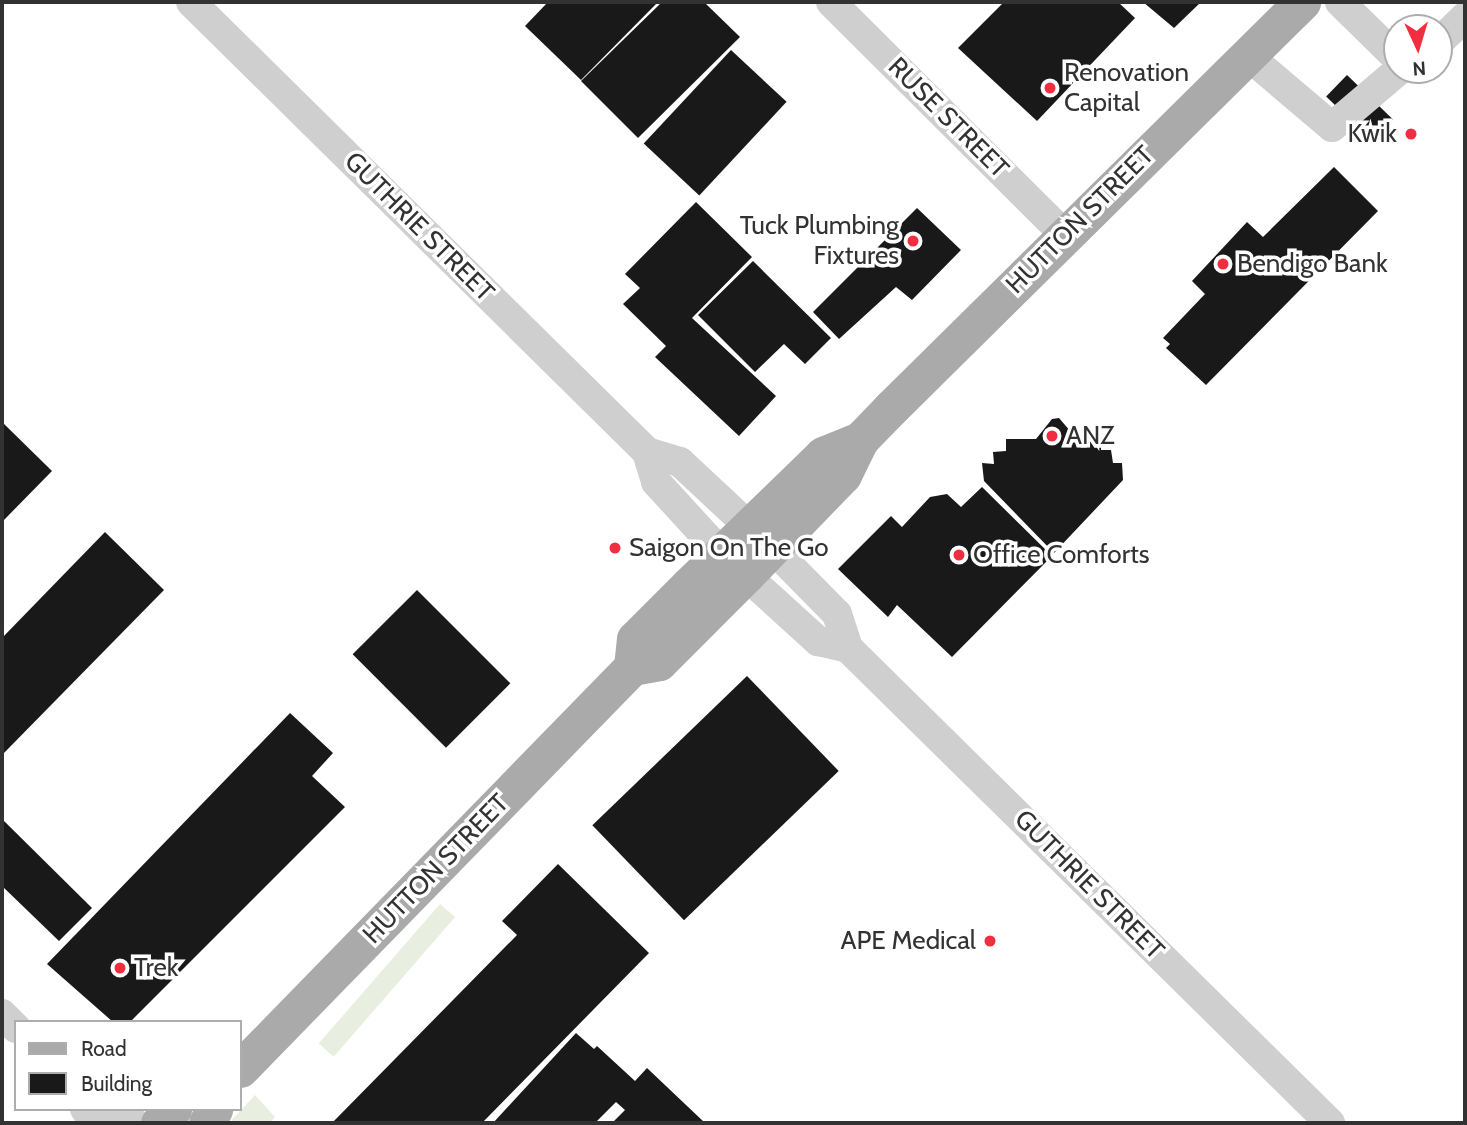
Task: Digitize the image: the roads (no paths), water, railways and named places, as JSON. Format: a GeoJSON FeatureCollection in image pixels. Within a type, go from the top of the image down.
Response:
{"type":"FeatureCollection","features":[{"type":"Feature","properties":{"kind":"main road","name":"HUTTON STREET"},"geometry":{"type":"LineString","coordinates":[[242,1067],[632,667],[659,662],[734,564],[760,537],[843,475],[860,440],[1302,2]]}},
{"type":"Feature","properties":{"kind":"street","name":"GUTHRIE STREET"},"geometry":{"type":"LineString","coordinates":[[191,2],[647,452],[680,463],[760,537],[837,614],[848,648],[1330,1123]]}},
{"type":"Feature","properties":{"kind":"street","name":"RUSE STREET"},"geometry":{"type":"LineString","coordinates":[[831,2],[1065,234]]}},
{"type":"Feature","properties":{"kind":"street"},"geometry":{"type":"LineString","coordinates":[[1340,2],[1383,44]]}},
{"type":"Feature","properties":{"kind":"street"},"geometry":{"type":"LineString","coordinates":[[1247,55],[1332,127],[1383,84]]}},
{"type":"Feature","properties":{"kind":"street","name":"GUTHRIE STREET"},"geometry":{"type":"LineString","coordinates":[[647,452],[656,482],[734,564],[818,641],[848,648]]}},
{"type":"Feature","properties":{"kind":"place","name":"Renovation Capital"},"geometry":{"type":"Point","coordinates":[1050,88]}},
{"type":"Feature","properties":{"kind":"place","name":"Kwik"},"geometry":{"type":"Point","coordinates":[1411,134]}},
{"type":"Feature","properties":{"kind":"place","name":"Tuck Plumbing Fixtures"},"geometry":{"type":"Point","coordinates":[913,241]}},
{"type":"Feature","properties":{"kind":"place","name":"Bendigo Bank"},"geometry":{"type":"Point","coordinates":[1223,264]}},
{"type":"Feature","properties":{"kind":"place","name":"ANZ"},"geometry":{"type":"Point","coordinates":[1052,436]}},
{"type":"Feature","properties":{"kind":"place","name":"Saigon On The Go"},"geometry":{"type":"Point","coordinates":[615,548]}},
{"type":"Feature","properties":{"kind":"place","name":"Office Comforts"},"geometry":{"type":"Point","coordinates":[959,555]}},
{"type":"Feature","properties":{"kind":"place","name":"APE Medical"},"geometry":{"type":"Point","coordinates":[990,941]}},
{"type":"Feature","properties":{"kind":"place","name":"Trek"},"geometry":{"type":"Point","coordinates":[120,968]}}]}
